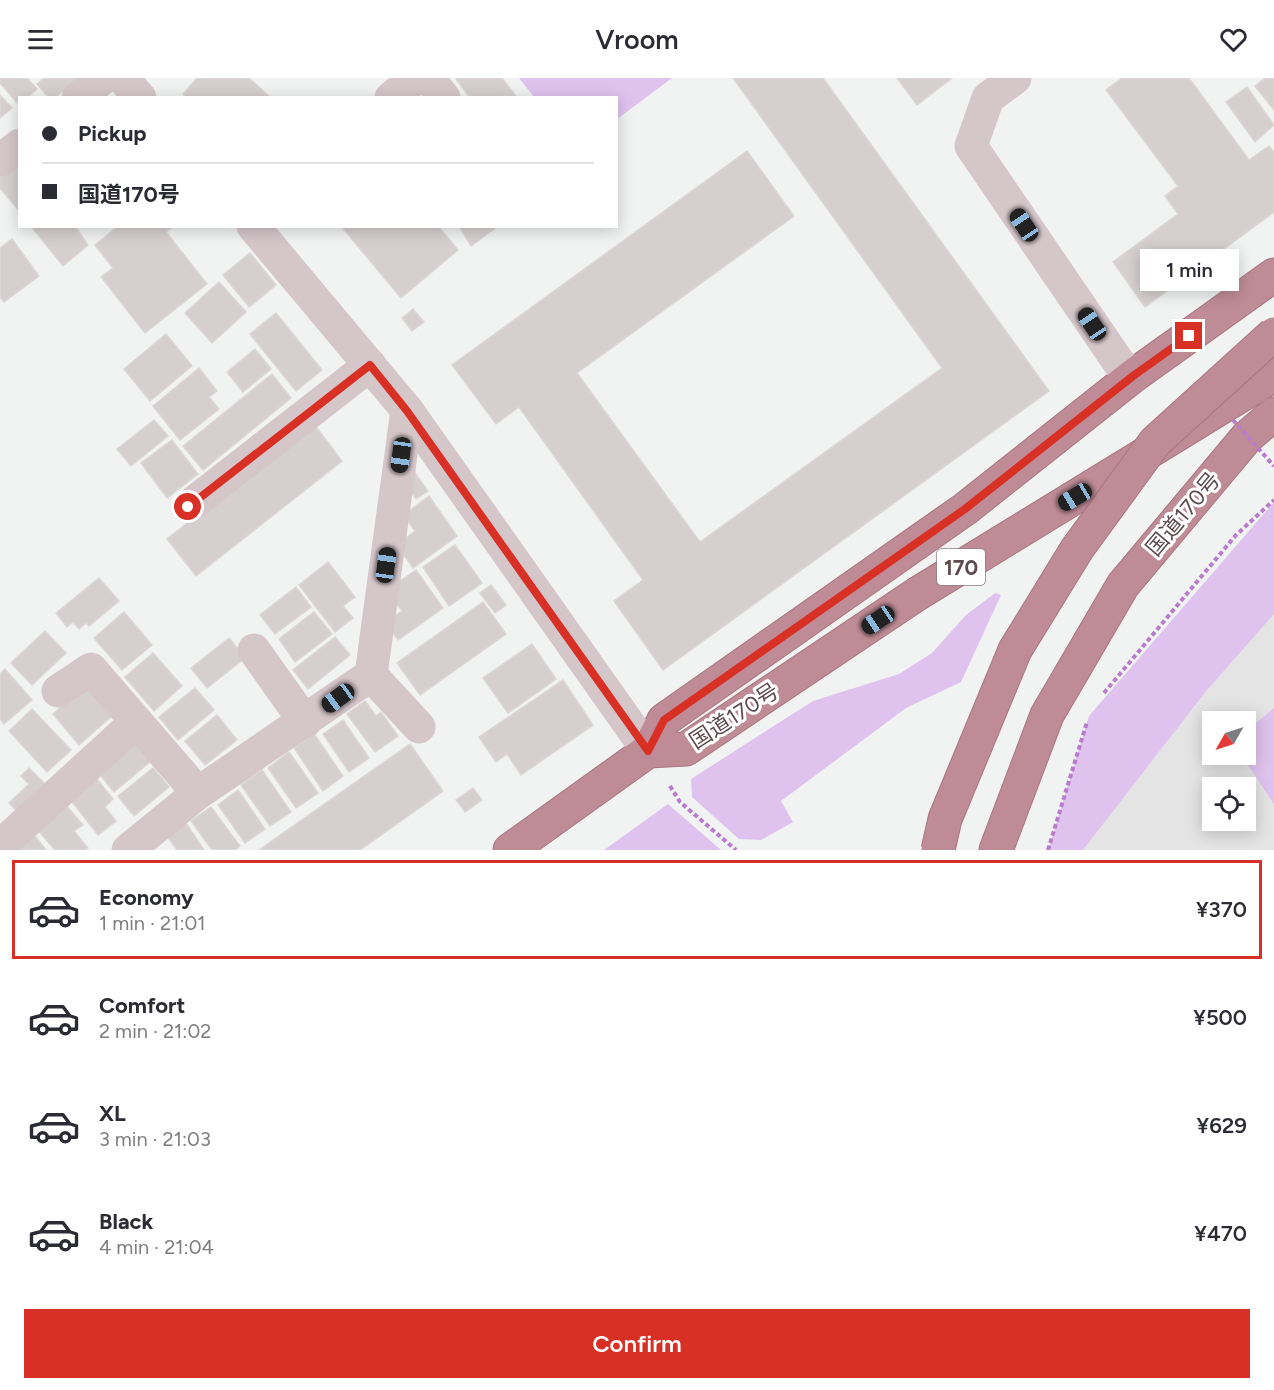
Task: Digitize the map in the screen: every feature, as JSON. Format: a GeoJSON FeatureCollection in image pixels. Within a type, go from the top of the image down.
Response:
{"type":"FeatureCollection","features":[{"type":"Feature","properties":{"kind":"highway","name":"国道170号"},"geometry":{"type":"LineString","coordinates":[[648,751],[664,720],[965,509],[1133,376],[1274,275]]}},
{"type":"Feature","properties":{"kind":"highway"},"geometry":{"type":"LineString","coordinates":[[938,850],[945,819],[1015,650],[1077,549],[1155,442],[1274,334]]}},
{"type":"Feature","properties":{"kind":"highway","name":"国道170号"},"geometry":{"type":"LineString","coordinates":[[648,751],[686,749],[917,594],[1274,375]]}},
{"type":"Feature","properties":{"kind":"highway","name":"国道170号"},"geometry":{"type":"LineString","coordinates":[[996,850],[1047,715],[1123,585],[1247,437],[1274,414]]}},
{"type":"Feature","properties":{"kind":"highway","name":"170"},"geometry":{"type":"LineString","coordinates":[[510,850],[648,751]]}},
{"type":"Feature","properties":{"kind":"street"},"geometry":{"type":"LineString","coordinates":[[80,96],[103,78]]}},
{"type":"Feature","properties":{"kind":"street"},"geometry":{"type":"LineString","coordinates":[[123,78],[138,96]]}},
{"type":"Feature","properties":{"kind":"street"},"geometry":{"type":"LineString","coordinates":[[393,96],[415,78]]}},
{"type":"Feature","properties":{"kind":"street"},"geometry":{"type":"LineString","coordinates":[[429,78],[442,96]]}},
{"type":"Feature","properties":{"kind":"street"},"geometry":{"type":"LineString","coordinates":[[1015,78],[981,88],[971,146],[1119,363],[1133,376]]}},
{"type":"Feature","properties":{"kind":"street"},"geometry":{"type":"LineString","coordinates":[[0,160],[18,146]]}},
{"type":"Feature","properties":{"kind":"street"},"geometry":{"type":"LineString","coordinates":[[255,228],[407,411],[648,751]]}},
{"type":"Feature","properties":{"kind":"street"},"geometry":{"type":"LineString","coordinates":[[188,507],[370,365]]}},
{"type":"Feature","properties":{"kind":"street"},"geometry":{"type":"LineString","coordinates":[[128,850],[198,793],[371,675],[407,411]]}},
{"type":"Feature","properties":{"kind":"street"},"geometry":{"type":"LineString","coordinates":[[254,650],[305,722]]}},
{"type":"Feature","properties":{"kind":"street"},"geometry":{"type":"LineString","coordinates":[[58,691],[91,669],[198,793]]}},
{"type":"Feature","properties":{"kind":"street"},"geometry":{"type":"LineString","coordinates":[[371,675],[419,727]]}},
{"type":"Feature","properties":{"kind":"street"},"geometry":{"type":"LineString","coordinates":[[0,846],[135,722]]}},
{"type":"Feature","properties":{"kind":"path"},"geometry":{"type":"LineString","coordinates":[[1231,418],[1274,466]]}},
{"type":"Feature","properties":{"kind":"path"},"geometry":{"type":"LineString","coordinates":[[1098,699],[1236,535],[1274,500]]}},
{"type":"Feature","properties":{"kind":"path"},"geometry":{"type":"LineString","coordinates":[[1048,850],[1089,716]]}},
{"type":"Feature","properties":{"kind":"path"},"geometry":{"type":"LineString","coordinates":[[648,751],[680,802],[736,850]]}},
{"type":"Feature","properties":{"kind":"shaded area"},"geometry":{"type":"Polygon","coordinates":[[[519,78],[672,78],[618,118],[618,96],[533,96],[519,78]]]}},
{"type":"Feature","properties":{"kind":"shaded area"},"geometry":{"type":"Polygon","coordinates":[[[1274,502],[1274,614],[1207,690],[1083,850],[1048,850],[1089,716],[1274,502]]]}},
{"type":"Feature","properties":{"kind":"shaded area"},"geometry":{"type":"Polygon","coordinates":[[[995,593],[1001,595],[961,682],[906,708],[781,801],[793,822],[761,840],[739,839],[692,797],[691,779],[813,701],[899,674],[932,653],[966,615],[995,593]]]}},
{"type":"Feature","properties":{"kind":"shaded area"},"geometry":{"type":"Polygon","coordinates":[[[1274,604],[1274,850],[1083,850],[1274,604]]]}},
{"type":"Feature","properties":{"kind":"shaded area"},"geometry":{"type":"Polygon","coordinates":[[[1274,708],[1274,804],[1248,765],[1256,765],[1256,723],[1274,708]]]}},
{"type":"Feature","properties":{"kind":"shaded area"},"geometry":{"type":"Polygon","coordinates":[[[668,804],[721,850],[604,850],[668,804]]]}},
{"type":"Feature","properties":{"kind":"building"},"geometry":{"type":"Polygon","coordinates":[[[0,78],[27,78],[37,89],[29,96],[18,96],[18,104],[0,83],[0,78]]]}},
{"type":"Feature","properties":{"kind":"building"},"geometry":{"type":"Polygon","coordinates":[[[44,78],[77,78],[57,96],[47,96],[37,84],[44,78]]]}},
{"type":"Feature","properties":{"kind":"building"},"geometry":{"type":"Polygon","coordinates":[[[197,78],[249,78],[269,96],[185,96],[183,94],[197,78]]]}},
{"type":"Feature","properties":{"kind":"building"},"geometry":{"type":"Polygon","coordinates":[[[502,78],[516,96],[469,96],[456,79],[502,78]]]}},
{"type":"Feature","properties":{"kind":"building"},"geometry":{"type":"Polygon","coordinates":[[[733,78],[823,78],[1049,391],[663,670],[614,601],[643,580],[519,407],[496,424],[452,365],[747,151],[794,216],[577,373],[700,542],[942,368],[733,78]]]}},
{"type":"Feature","properties":{"kind":"building"},"geometry":{"type":"Polygon","coordinates":[[[897,78],[952,78],[917,105],[897,78]]]}},
{"type":"Feature","properties":{"kind":"building"},"geometry":{"type":"Polygon","coordinates":[[[1122,78],[1189,78],[1249,160],[1269,146],[1274,152],[1274,212],[1145,307],[1113,262],[1178,214],[1165,196],[1178,186],[1106,90],[1122,78]]]}},
{"type":"Feature","properties":{"kind":"building"},"geometry":{"type":"Polygon","coordinates":[[[1265,78],[1274,78],[1274,110],[1255,86],[1265,78]]]}},
{"type":"Feature","properties":{"kind":"building"},"geometry":{"type":"Polygon","coordinates":[[[1247,87],[1274,125],[1255,142],[1226,102],[1247,87]]]}},
{"type":"Feature","properties":{"kind":"building"},"geometry":{"type":"Polygon","coordinates":[[[0,95],[12,108],[0,118],[0,95]]]}},
{"type":"Feature","properties":{"kind":"building"},"geometry":{"type":"Polygon","coordinates":[[[18,163],[18,210],[0,188],[0,177],[18,163]]]}},
{"type":"Feature","properties":{"kind":"building"},"geometry":{"type":"Polygon","coordinates":[[[33,228],[76,228],[88,245],[63,266],[33,228]]]}},
{"type":"Feature","properties":{"kind":"building"},"geometry":{"type":"Polygon","coordinates":[[[116,228],[171,228],[166,232],[207,284],[145,333],[101,277],[113,268],[95,245],[116,228]]]}},
{"type":"Feature","properties":{"kind":"building"},"geometry":{"type":"Polygon","coordinates":[[[343,228],[440,228],[458,250],[401,298],[343,228]]]}},
{"type":"Feature","properties":{"kind":"building"},"geometry":{"type":"Polygon","coordinates":[[[460,228],[495,228],[471,246],[460,228]]]}},
{"type":"Feature","properties":{"kind":"building"},"geometry":{"type":"Polygon","coordinates":[[[12,239],[39,276],[4,302],[0,297],[0,248],[12,239]]]}},
{"type":"Feature","properties":{"kind":"building"},"geometry":{"type":"Polygon","coordinates":[[[250,253],[276,285],[249,307],[223,275],[250,253]]]}},
{"type":"Feature","properties":{"kind":"building"},"geometry":{"type":"Polygon","coordinates":[[[219,282],[246,312],[212,343],[185,313],[219,282]]]}},
{"type":"Feature","properties":{"kind":"building"},"geometry":{"type":"Polygon","coordinates":[[[413,309],[424,322],[412,331],[402,318],[413,309]]]}},
{"type":"Feature","properties":{"kind":"building"},"geometry":{"type":"Polygon","coordinates":[[[276,313],[322,370],[296,391],[250,334],[276,313]]]}},
{"type":"Feature","properties":{"kind":"building"},"geometry":{"type":"Polygon","coordinates":[[[166,334],[192,366],[150,401],[124,369],[166,334]]]}},
{"type":"Feature","properties":{"kind":"building"},"geometry":{"type":"Polygon","coordinates":[[[255,349],[271,369],[243,392],[227,372],[255,349]]]}},
{"type":"Feature","properties":{"kind":"building"},"geometry":{"type":"Polygon","coordinates":[[[199,368],[217,391],[209,397],[219,409],[180,440],[153,406],[199,368]]]}},
{"type":"Feature","properties":{"kind":"building"},"geometry":{"type":"Polygon","coordinates":[[[272,374],[291,398],[203,470],[183,446],[272,374]]]}},
{"type":"Feature","properties":{"kind":"building"},"geometry":{"type":"Polygon","coordinates":[[[154,420],[168,436],[131,466],[117,449],[154,420]]]}},
{"type":"Feature","properties":{"kind":"building"},"geometry":{"type":"Polygon","coordinates":[[[314,424],[342,461],[196,576],[167,539],[314,424]]]}},
{"type":"Feature","properties":{"kind":"building"},"geometry":{"type":"Polygon","coordinates":[[[172,440],[198,474],[167,498],[141,463],[172,440]]]}},
{"type":"Feature","properties":{"kind":"building"},"geometry":{"type":"Polygon","coordinates":[[[412,469],[428,491],[416,499],[401,477],[412,469]]]}},
{"type":"Feature","properties":{"kind":"building"},"geometry":{"type":"Polygon","coordinates":[[[429,496],[457,536],[413,568],[397,545],[415,531],[404,515],[429,496]]]}},
{"type":"Feature","properties":{"kind":"building"},"geometry":{"type":"Polygon","coordinates":[[[455,545],[482,583],[449,606],[423,567],[455,545]]]}},
{"type":"Feature","properties":{"kind":"building"},"geometry":{"type":"Polygon","coordinates":[[[328,562],[355,597],[343,606],[353,618],[335,632],[299,585],[328,562]]]}},
{"type":"Feature","properties":{"kind":"building"},"geometry":{"type":"Polygon","coordinates":[[[416,570],[443,608],[398,640],[385,623],[402,611],[387,590],[416,570]]]}},
{"type":"Feature","properties":{"kind":"building"},"geometry":{"type":"Polygon","coordinates":[[[99,578],[119,601],[89,626],[86,623],[79,629],[73,622],[67,627],[56,613],[99,578]]]}},
{"type":"Feature","properties":{"kind":"building"},"geometry":{"type":"Polygon","coordinates":[[[491,585],[506,605],[495,613],[480,593],[491,585]]]}},
{"type":"Feature","properties":{"kind":"building"},"geometry":{"type":"Polygon","coordinates":[[[296,587],[311,607],[275,634],[260,615],[296,587]]]}},
{"type":"Feature","properties":{"kind":"building"},"geometry":{"type":"Polygon","coordinates":[[[483,602],[506,634],[420,695],[397,663],[483,602]]]}},
{"type":"Feature","properties":{"kind":"building"},"geometry":{"type":"Polygon","coordinates":[[[124,612],[152,645],[122,670],[94,638],[124,612]]]}},
{"type":"Feature","properties":{"kind":"building"},"geometry":{"type":"Polygon","coordinates":[[[314,612],[332,634],[295,662],[279,639],[314,612]]]}},
{"type":"Feature","properties":{"kind":"building"},"geometry":{"type":"Polygon","coordinates":[[[45,631],[66,653],[32,685],[11,663],[45,631]]]}},
{"type":"Feature","properties":{"kind":"building"},"geometry":{"type":"Polygon","coordinates":[[[335,637],[350,655],[308,689],[293,670],[335,637]]]}},
{"type":"Feature","properties":{"kind":"building"},"geometry":{"type":"Polygon","coordinates":[[[229,638],[245,658],[207,688],[191,668],[229,638]]]}},
{"type":"Feature","properties":{"kind":"building"},"geometry":{"type":"Polygon","coordinates":[[[532,644],[556,679],[508,713],[483,678],[532,644]]]}},
{"type":"Feature","properties":{"kind":"building"},"geometry":{"type":"Polygon","coordinates":[[[153,653],[182,686],[154,711],[125,677],[153,653]]]}},
{"type":"Feature","properties":{"kind":"building"},"geometry":{"type":"Polygon","coordinates":[[[5,669],[32,700],[4,724],[0,719],[0,674],[5,669]]]}},
{"type":"Feature","properties":{"kind":"building"},"geometry":{"type":"Polygon","coordinates":[[[563,680],[593,725],[521,775],[507,754],[496,762],[479,737],[563,680]]]}},
{"type":"Feature","properties":{"kind":"building"},"geometry":{"type":"Polygon","coordinates":[[[86,685],[113,715],[79,745],[53,714],[86,685]]]}},
{"type":"Feature","properties":{"kind":"building"},"geometry":{"type":"Polygon","coordinates":[[[195,688],[214,710],[178,740],[159,717],[195,688]]]}},
{"type":"Feature","properties":{"kind":"building"},"geometry":{"type":"Polygon","coordinates":[[[365,701],[376,716],[381,712],[398,736],[375,752],[347,714],[365,701]]]}},
{"type":"Feature","properties":{"kind":"building"},"geometry":{"type":"Polygon","coordinates":[[[32,709],[71,750],[47,772],[9,731],[32,709]]]}},
{"type":"Feature","properties":{"kind":"building"},"geometry":{"type":"Polygon","coordinates":[[[217,715],[237,740],[205,765],[185,741],[217,715]]]}},
{"type":"Feature","properties":{"kind":"building"},"geometry":{"type":"Polygon","coordinates":[[[343,720],[369,758],[349,772],[323,734],[343,720]]]}},
{"type":"Feature","properties":{"kind":"building"},"geometry":{"type":"Polygon","coordinates":[[[314,734],[343,776],[323,791],[294,748],[314,734]]]}},
{"type":"Feature","properties":{"kind":"building"},"geometry":{"type":"Polygon","coordinates":[[[134,743],[150,762],[114,792],[98,772],[134,743]]]}},
{"type":"Feature","properties":{"kind":"building"},"geometry":{"type":"Polygon","coordinates":[[[410,744],[443,791],[360,850],[259,850],[410,744]]]}},
{"type":"Feature","properties":{"kind":"building"},"geometry":{"type":"Polygon","coordinates":[[[289,752],[318,793],[296,808],[268,768],[289,752]]]}},
{"type":"Feature","properties":{"kind":"building"},"geometry":{"type":"Polygon","coordinates":[[[29,768],[47,786],[19,813],[9,803],[29,784],[21,776],[29,768]]]}},
{"type":"Feature","properties":{"kind":"building"},"geometry":{"type":"Polygon","coordinates":[[[153,768],[169,787],[134,816],[118,796],[153,768]]]}},
{"type":"Feature","properties":{"kind":"building"},"geometry":{"type":"Polygon","coordinates":[[[262,770],[291,812],[270,826],[241,785],[262,770]]]}},
{"type":"Feature","properties":{"kind":"building"},"geometry":{"type":"Polygon","coordinates":[[[96,778],[113,799],[105,807],[116,821],[98,835],[70,799],[96,778]]]}},
{"type":"Feature","properties":{"kind":"building"},"geometry":{"type":"Polygon","coordinates":[[[473,788],[482,800],[465,812],[456,800],[473,788]]]}},
{"type":"Feature","properties":{"kind":"building"},"geometry":{"type":"Polygon","coordinates":[[[238,790],[265,829],[245,843],[218,805],[238,790]]]}},
{"type":"Feature","properties":{"kind":"building"},"geometry":{"type":"Polygon","coordinates":[[[65,804],[83,825],[74,831],[88,848],[85,850],[55,850],[36,828],[65,804]]]}},
{"type":"Feature","properties":{"kind":"building"},"geometry":{"type":"Polygon","coordinates":[[[211,807],[240,846],[235,850],[212,850],[191,821],[211,807]]]}},
{"type":"Feature","properties":{"kind":"building"},"geometry":{"type":"Polygon","coordinates":[[[186,823],[204,850],[177,850],[167,836],[186,823]]]}},
{"type":"Feature","properties":{"kind":"building"},"geometry":{"type":"Polygon","coordinates":[[[32,832],[46,850],[11,850],[32,832]]]}},
{"type":"Feature","properties":{"kind":"route"},"geometry":{"type":"LineString","coordinates":[[188,507],[370,365],[407,411],[648,751],[664,720],[965,509],[1133,376],[1189,336]]}}]}
